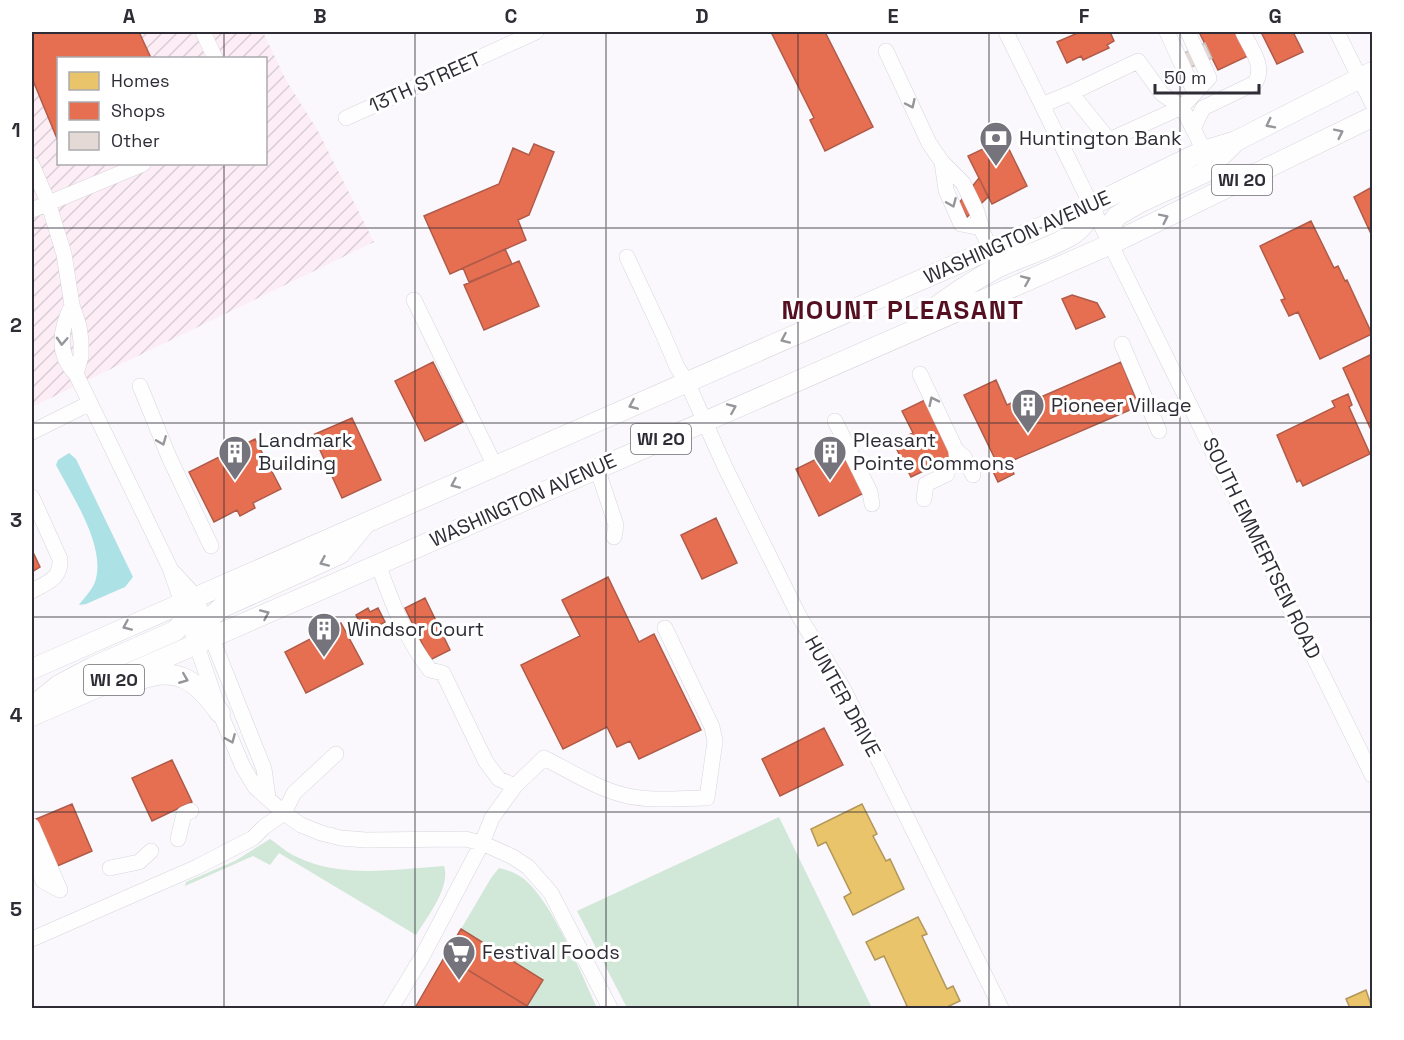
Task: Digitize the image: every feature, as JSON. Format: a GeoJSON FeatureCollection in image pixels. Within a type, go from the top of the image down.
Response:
{"type":"FeatureCollection","features":[{"type":"Feature","properties":{"kind":"main road","name":"WASHINGTON AVENUE"},"geometry":{"type":"LineString","coordinates":[[32,716],[366,523],[1092,205],[1203,151],[1236,141],[1366,75]]}},
{"type":"Feature","properties":{"kind":"main road","name":"WASHINGTON AVENUE"},"geometry":{"type":"LineString","coordinates":[[32,669],[378,564],[1111,244],[1372,117]]}},
{"type":"Feature","properties":{"kind":"main road"},"geometry":{"type":"LineString","coordinates":[[1111,244],[1112,223],[1117,216],[1139,203],[1204,173],[1236,141]]}},
{"type":"Feature","properties":{"kind":"main road"},"geometry":{"type":"LineString","coordinates":[[892,339],[974,281],[999,267],[1072,235],[1089,217],[1092,205]]}},
{"type":"Feature","properties":{"kind":"main road"},"geometry":{"type":"LineString","coordinates":[[32,708],[60,685],[93,667],[340,554],[366,523]]}},
{"type":"Feature","properties":{"kind":"main road"},"geometry":{"type":"LineString","coordinates":[[32,726],[151,675],[175,675],[190,679],[205,692],[220,713]]}},
{"type":"Feature","properties":{"kind":"street"},"geometry":{"type":"LineString","coordinates":[[203,32],[215,57]]}},
{"type":"Feature","properties":{"kind":"street","name":"13TH STREET"},"geometry":{"type":"LineString","coordinates":[[346,118],[536,32]]}},
{"type":"Feature","properties":{"kind":"street","name":"SOUTH EMMERTSEN ROAD"},"geometry":{"type":"LineString","coordinates":[[1006,32],[1372,775]]}},
{"type":"Feature","properties":{"kind":"street"},"geometry":{"type":"LineString","coordinates":[[1167,32],[1195,93]]}},
{"type":"Feature","properties":{"kind":"street"},"geometry":{"type":"LineString","coordinates":[[1071,93],[1109,140],[1182,107],[1209,78],[1188,32]]}},
{"type":"Feature","properties":{"kind":"street"},"geometry":{"type":"LineString","coordinates":[[1193,129],[1203,108],[1255,83],[1260,76],[1259,66],[1243,32]]}},
{"type":"Feature","properties":{"kind":"street"},"geometry":{"type":"LineString","coordinates":[[1336,32],[1366,75],[1372,103]]}},
{"type":"Feature","properties":{"kind":"street"},"geometry":{"type":"LineString","coordinates":[[886,51],[929,143],[942,162],[963,183],[992,249]]}},
{"type":"Feature","properties":{"kind":"street"},"geometry":{"type":"LineString","coordinates":[[1042,105],[1138,61],[1162,94],[1182,107],[1198,135],[1203,151]]}},
{"type":"Feature","properties":{"kind":"street"},"geometry":{"type":"LineString","coordinates":[[32,165],[48,202],[64,254],[72,305],[63,328],[62,352],[65,361],[76,374],[196,620],[264,769],[268,797]]}},
{"type":"Feature","properties":{"kind":"street"},"geometry":{"type":"LineString","coordinates":[[32,210],[140,165]]}},
{"type":"Feature","properties":{"kind":"street","name":"HUNTER DRIVE"},"geometry":{"type":"LineString","coordinates":[[627,257],[677,367],[687,382],[725,467],[799,616],[844,690],[1001,1008]]}},
{"type":"Feature","properties":{"kind":"street"},"geometry":{"type":"LineString","coordinates":[[414,300],[495,466]]}},
{"type":"Feature","properties":{"kind":"street"},"geometry":{"type":"LineString","coordinates":[[1122,344],[1160,431]]}},
{"type":"Feature","properties":{"kind":"street"},"geometry":{"type":"LineString","coordinates":[[920,374],[956,450],[957,461],[950,465],[947,474],[926,484],[924,499]]}},
{"type":"Feature","properties":{"kind":"street"},"geometry":{"type":"LineString","coordinates":[[140,386],[169,457],[211,546]]}},
{"type":"Feature","properties":{"kind":"street"},"geometry":{"type":"LineString","coordinates":[[32,432],[90,403]]}},
{"type":"Feature","properties":{"kind":"street"},"geometry":{"type":"LineString","coordinates":[[835,421],[870,492],[872,504]]}},
{"type":"Feature","properties":{"kind":"street"},"geometry":{"type":"LineString","coordinates":[[956,450],[964,457],[972,475]]}},
{"type":"Feature","properties":{"kind":"street"},"geometry":{"type":"LineString","coordinates":[[597,468],[616,525],[614,537]]}},
{"type":"Feature","properties":{"kind":"street"},"geometry":{"type":"LineString","coordinates":[[32,497],[60,558],[61,569],[55,577],[32,591]]}},
{"type":"Feature","properties":{"kind":"street"},"geometry":{"type":"LineString","coordinates":[[378,564],[397,612],[419,654],[430,670],[443,673],[486,762],[499,779],[515,786]]}},
{"type":"Feature","properties":{"kind":"street"},"geometry":{"type":"LineString","coordinates":[[196,620],[220,713],[243,767],[255,787],[284,813],[311,829],[341,838],[366,840],[447,838],[482,843],[498,849],[528,867],[551,893],[610,1008]]}},
{"type":"Feature","properties":{"kind":"street"},"geometry":{"type":"LineString","coordinates":[[391,1008],[422,957],[482,843],[492,818],[515,786],[544,758],[625,796],[707,798],[715,741],[712,727],[665,628]]}},
{"type":"Feature","properties":{"kind":"street"},"geometry":{"type":"LineString","coordinates":[[32,939],[197,867],[253,838],[284,813],[294,793],[336,754]]}},
{"type":"Feature","properties":{"kind":"street"},"geometry":{"type":"LineString","coordinates":[[178,839],[184,814],[191,811]]}},
{"type":"Feature","properties":{"kind":"street"},"geometry":{"type":"LineString","coordinates":[[32,826],[60,890],[44,880],[32,854]]}},
{"type":"Feature","properties":{"kind":"street"},"geometry":{"type":"LineString","coordinates":[[110,868],[138,862],[151,851]]}},
{"type":"Feature","properties":{"kind":"street"},"geometry":{"type":"LineString","coordinates":[[138,862],[149,888]]}},
{"type":"Feature","properties":{"kind":"shaded area"},"geometry":{"type":"Polygon","coordinates":[[[32,32],[263,32],[286,80],[318,131],[374,242],[32,407],[32,32]]]}},
{"type":"Feature","properties":{"kind":"green space"},"geometry":{"type":"Polygon","coordinates":[[[779,817],[872,1008],[627,1008],[577,911],[779,817]]]}},
{"type":"Feature","properties":{"kind":"green space"},"geometry":{"type":"Polygon","coordinates":[[[270,839],[293,855],[314,864],[332,868],[369,871],[444,866],[444,883],[437,902],[416,935],[279,853],[270,865],[253,856],[185,886],[186,882],[235,861],[270,839]]]}},
{"type":"Feature","properties":{"kind":"green space"},"geometry":{"type":"Polygon","coordinates":[[[499,868],[524,879],[545,904],[575,958],[597,1008],[531,1008],[527,1006],[542,980],[461,929],[499,868]]]}},
{"type":"Feature","properties":{"kind":"water"},"geometry":{"type":"Polygon","coordinates":[[[69,453],[76,459],[133,577],[125,587],[79,605],[94,585],[97,568],[96,553],[86,522],[56,465],[58,460],[69,453]]]}},
{"type":"Feature","properties":{"kind":"building: Homes"},"geometry":{"type":"Polygon","coordinates":[[[862,804],[877,834],[873,836],[886,861],[890,859],[904,889],[853,915],[844,897],[851,893],[826,842],[818,846],[811,829],[862,804]]]}},
{"type":"Feature","properties":{"kind":"building: Homes"},"geometry":{"type":"Polygon","coordinates":[[[918,917],[927,934],[922,936],[947,989],[953,986],[960,1001],[945,1008],[901,1008],[907,1006],[884,956],[875,960],[866,942],[918,917]]]}},
{"type":"Feature","properties":{"kind":"building: Homes"},"geometry":{"type":"Polygon","coordinates":[[[1366,990],[1372,1008],[1350,1008],[1346,999],[1366,990]]]}},
{"type":"Feature","properties":{"kind":"building: Shops"},"geometry":{"type":"Polygon","coordinates":[[[32,32],[139,32],[151,57],[57,57],[57,139],[32,78],[32,32]]]}},
{"type":"Feature","properties":{"kind":"building: Shops"},"geometry":{"type":"Polygon","coordinates":[[[771,32],[825,32],[873,127],[825,151],[810,120],[814,118],[771,32]]]}},
{"type":"Feature","properties":{"kind":"building: Shops"},"geometry":{"type":"Polygon","coordinates":[[[1080,32],[1110,32],[1114,41],[1107,45],[1109,48],[1083,60],[1081,56],[1067,63],[1057,42],[1080,32]]]}},
{"type":"Feature","properties":{"kind":"building: Shops"},"geometry":{"type":"Polygon","coordinates":[[[1199,32],[1237,32],[1248,56],[1218,70],[1199,32]]]}},
{"type":"Feature","properties":{"kind":"building: Shops"},"geometry":{"type":"Polygon","coordinates":[[[1261,32],[1293,32],[1303,52],[1277,64],[1261,32]]]}},
{"type":"Feature","properties":{"kind":"building: Shops","name":"Huntington Bank"},"geometry":{"type":"Polygon","coordinates":[[[1004,139],[1027,186],[992,204],[968,156],[1004,139]]]}},
{"type":"Feature","properties":{"kind":"building: Shops"},"geometry":{"type":"Polygon","coordinates":[[[534,144],[554,152],[529,215],[518,220],[526,240],[450,274],[424,216],[499,184],[513,148],[529,155],[534,144]]]}},
{"type":"Feature","properties":{"kind":"building: Shops"},"geometry":{"type":"Polygon","coordinates":[[[979,178],[988,197],[967,217],[959,203],[979,178]]]}},
{"type":"Feature","properties":{"kind":"building: Shops"},"geometry":{"type":"Polygon","coordinates":[[[1372,187],[1372,236],[1354,197],[1372,187]]]}},
{"type":"Feature","properties":{"kind":"building: Shops"},"geometry":{"type":"Polygon","coordinates":[[[1311,221],[1334,268],[1338,266],[1345,281],[1347,280],[1372,334],[1320,359],[1298,312],[1289,316],[1281,300],[1285,299],[1260,246],[1311,221]]]}},
{"type":"Feature","properties":{"kind":"building: Shops"},"geometry":{"type":"Polygon","coordinates":[[[505,249],[512,264],[469,282],[463,268],[505,249]]]}},
{"type":"Feature","properties":{"kind":"building: Shops"},"geometry":{"type":"Polygon","coordinates":[[[519,261],[539,306],[484,330],[464,285],[519,261]]]}},
{"type":"Feature","properties":{"kind":"building: Shops"},"geometry":{"type":"Polygon","coordinates":[[[1072,295],[1097,303],[1105,317],[1076,329],[1062,299],[1072,295]]]}},
{"type":"Feature","properties":{"kind":"building: Shops"},"geometry":{"type":"Polygon","coordinates":[[[1372,354],[1372,432],[1343,368],[1372,354]]]}},
{"type":"Feature","properties":{"kind":"building: Shops"},"geometry":{"type":"Polygon","coordinates":[[[433,362],[463,422],[425,441],[395,381],[433,362]]]}},
{"type":"Feature","properties":{"kind":"building: Shops","name":"Pioneer Village"},"geometry":{"type":"Polygon","coordinates":[[[1121,362],[1139,406],[1009,462],[1014,474],[998,482],[990,465],[996,461],[964,395],[996,380],[1007,405],[1016,401],[1018,407],[1121,362]]]}},
{"type":"Feature","properties":{"kind":"building: Shops"},"geometry":{"type":"Polygon","coordinates":[[[1348,394],[1352,405],[1349,407],[1370,454],[1303,486],[1300,480],[1297,482],[1277,435],[1335,407],[1332,401],[1348,394]]]}},
{"type":"Feature","properties":{"kind":"building: Shops"},"geometry":{"type":"Polygon","coordinates":[[[925,400],[953,457],[911,477],[893,442],[913,433],[902,411],[925,400]]]}},
{"type":"Feature","properties":{"kind":"building: Shops"},"geometry":{"type":"Polygon","coordinates":[[[352,418],[381,480],[342,498],[313,435],[352,418]]]}},
{"type":"Feature","properties":{"kind":"building: Shops","name":"Landmark Building"},"geometry":{"type":"Polygon","coordinates":[[[255,439],[281,489],[253,503],[255,508],[240,516],[237,510],[214,522],[189,472],[255,439]]]}},
{"type":"Feature","properties":{"kind":"building: Shops","name":"Pleasant Pointe Commons"},"geometry":{"type":"Polygon","coordinates":[[[841,447],[864,493],[819,516],[796,469],[841,447]]]}},
{"type":"Feature","properties":{"kind":"building: Shops"},"geometry":{"type":"Polygon","coordinates":[[[716,518],[737,563],[702,579],[681,535],[716,518]]]}},
{"type":"Feature","properties":{"kind":"building: Shops"},"geometry":{"type":"Polygon","coordinates":[[[32,550],[40,567],[32,572],[32,550]]]}},
{"type":"Feature","properties":{"kind":"building: Shops"},"geometry":{"type":"Polygon","coordinates":[[[608,577],[639,642],[654,634],[701,730],[639,759],[630,741],[617,747],[607,727],[563,749],[521,665],[580,636],[562,600],[608,577]]]}},
{"type":"Feature","properties":{"kind":"building: Shops"},"geometry":{"type":"Polygon","coordinates":[[[425,598],[450,650],[430,660],[405,608],[425,598]]]}},
{"type":"Feature","properties":{"kind":"building: Shops"},"geometry":{"type":"Polygon","coordinates":[[[368,608],[370,612],[378,608],[385,622],[365,633],[356,615],[368,608]]]}},
{"type":"Feature","properties":{"kind":"building: Shops","name":"Windsor Court"},"geometry":{"type":"Polygon","coordinates":[[[341,623],[363,664],[306,693],[285,652],[341,623]]]}},
{"type":"Feature","properties":{"kind":"building: Shops"},"geometry":{"type":"Polygon","coordinates":[[[824,728],[843,765],[780,796],[762,759],[824,728]]]}},
{"type":"Feature","properties":{"kind":"building: Shops"},"geometry":{"type":"Polygon","coordinates":[[[172,760],[192,802],[152,821],[132,778],[172,760]]]}},
{"type":"Feature","properties":{"kind":"building: Shops"},"geometry":{"type":"Polygon","coordinates":[[[72,804],[92,851],[55,867],[34,820],[72,804]]]}},
{"type":"Feature","properties":{"kind":"building: Shops"},"geometry":{"type":"Polygon","coordinates":[[[461,929],[543,980],[527,1006],[445,956],[461,929]]]}},
{"type":"Feature","properties":{"kind":"building: Shops","name":"Festival Foods"},"geometry":{"type":"Polygon","coordinates":[[[445,956],[527,1006],[531,1008],[415,1008],[445,956]]]}},
{"type":"Feature","properties":{"kind":"building: Other"},"geometry":{"type":"Polygon","coordinates":[[[1205,43],[1212,58],[1189,68],[1182,54],[1205,43]]]}},
{"type":"Feature","properties":{"kind":"place","name":"Huntington Bank"},"geometry":{"type":"Point","coordinates":[996,167]}},
{"type":"Feature","properties":{"kind":"place","name":"Pioneer Village"},"geometry":{"type":"Point","coordinates":[1028,434]}},
{"type":"Feature","properties":{"kind":"place","name":"Landmark Building"},"geometry":{"type":"Point","coordinates":[235,481]}},
{"type":"Feature","properties":{"kind":"place","name":"Pleasant Pointe Commons"},"geometry":{"type":"Point","coordinates":[830,481]}},
{"type":"Feature","properties":{"kind":"place","name":"Windsor Court"},"geometry":{"type":"Point","coordinates":[324,658]}},
{"type":"Feature","properties":{"kind":"place","name":"Festival Foods"},"geometry":{"type":"Point","coordinates":[459,981]}},
{"type":"Feature","properties":{"kind":"district","name":"MOUNT PLEASANT"},"geometry":{"type":"Point","coordinates":[903,310]}}]}
